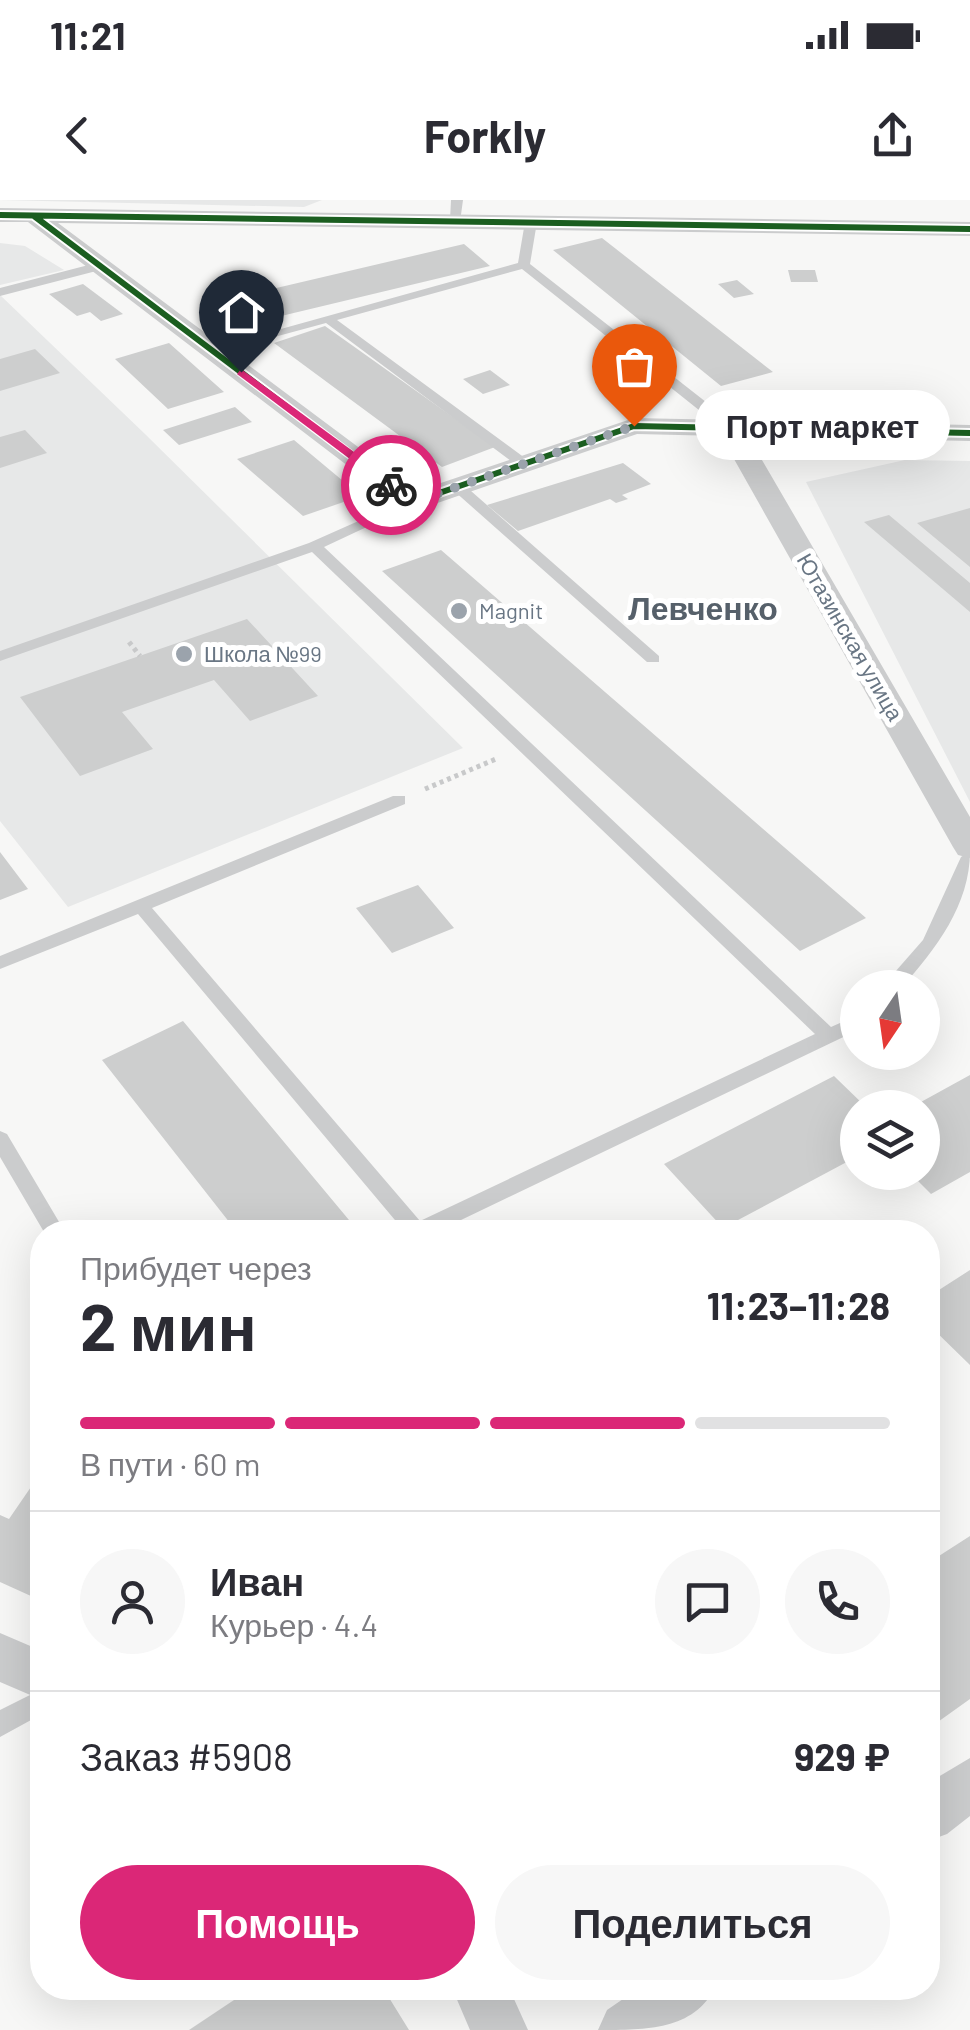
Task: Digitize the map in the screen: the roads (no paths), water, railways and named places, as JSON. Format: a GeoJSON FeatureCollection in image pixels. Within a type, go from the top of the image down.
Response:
{"type":"FeatureCollection","features":[{"type":"Feature","properties":{"kind":"street"},"geometry":{"type":"LineString","coordinates":[[0,215],[457,210],[531,222],[970,229]]}},
{"type":"Feature","properties":{"kind":"street"},"geometry":{"type":"LineString","coordinates":[[34,216],[413,502],[634,426],[970,433]]}},
{"type":"Feature","properties":{"kind":"street","name":"Ютазинская улица"},"geometry":{"type":"LineString","coordinates":[[729,427],[970,847]]}},
{"type":"Feature","properties":{"kind":"street"},"geometry":{"type":"LineString","coordinates":[[0,1656],[30,1670]]}},
{"type":"Feature","properties":{"kind":"street"},"geometry":{"type":"LineString","coordinates":[[940,1806],[970,1784]]}},
{"type":"Feature","properties":{"kind":"street"},"geometry":{"type":"LineString","coordinates":[[485,2000],[498,2030]]}},
{"type":"Feature","properties":{"kind":"street"},"geometry":{"type":"LineString","coordinates":[[627,2030],[669,2000]]}},
{"type":"Feature","properties":{"kind":"lane"},"geometry":{"type":"LineString","coordinates":[[524,264],[531,222]]}},
{"type":"Feature","properties":{"kind":"lane"},"geometry":{"type":"LineString","coordinates":[[212,350],[524,264]]}},
{"type":"Feature","properties":{"kind":"lane"},"geometry":{"type":"LineString","coordinates":[[524,264],[729,427]]}},
{"type":"Feature","properties":{"kind":"lane"},"geometry":{"type":"LineString","coordinates":[[0,292],[100,266]]}},
{"type":"Feature","properties":{"kind":"lane"},"geometry":{"type":"LineString","coordinates":[[330,320],[524,464]]}},
{"type":"Feature","properties":{"kind":"lane"},"geometry":{"type":"LineString","coordinates":[[458,486],[653,658]]}},
{"type":"Feature","properties":{"kind":"lane"},"geometry":{"type":"LineString","coordinates":[[0,656],[314,546],[413,502]]}},
{"type":"Feature","properties":{"kind":"lane"},"geometry":{"type":"LineString","coordinates":[[314,546],[829,1036]]}},
{"type":"Feature","properties":{"kind":"lane"},"geometry":{"type":"LineString","coordinates":[[0,964],[399,800]]}},
{"type":"Feature","properties":{"kind":"lane"},"geometry":{"type":"LineString","coordinates":[[906,970],[930,943],[970,858]]}},
{"type":"Feature","properties":{"kind":"lane"},"geometry":{"type":"LineString","coordinates":[[141,906],[407,1220]]}},
{"type":"Feature","properties":{"kind":"lane"},"geometry":{"type":"LineString","coordinates":[[442,1220],[840,1031]]}},
{"type":"Feature","properties":{"kind":"lane"},"geometry":{"type":"LineString","coordinates":[[0,1139],[48,1220]]}},
{"type":"Feature","properties":{"kind":"lane"},"geometry":{"type":"LineString","coordinates":[[0,1724],[30,1708]]}},
{"type":"Feature","properties":{"kind":"place","name":"Порт маркет"},"geometry":{"type":"Point","coordinates":[634,426]}},
{"type":"Feature","properties":{"kind":"place","name":"Magnit"},"geometry":{"type":"Point","coordinates":[459,611]}},
{"type":"Feature","properties":{"kind":"place","name":"Школа №99"},"geometry":{"type":"Point","coordinates":[184,654]}},
{"type":"Feature","properties":{"kind":"district","name":"Левченко"},"geometry":{"type":"Point","coordinates":[703,609]}}]}
